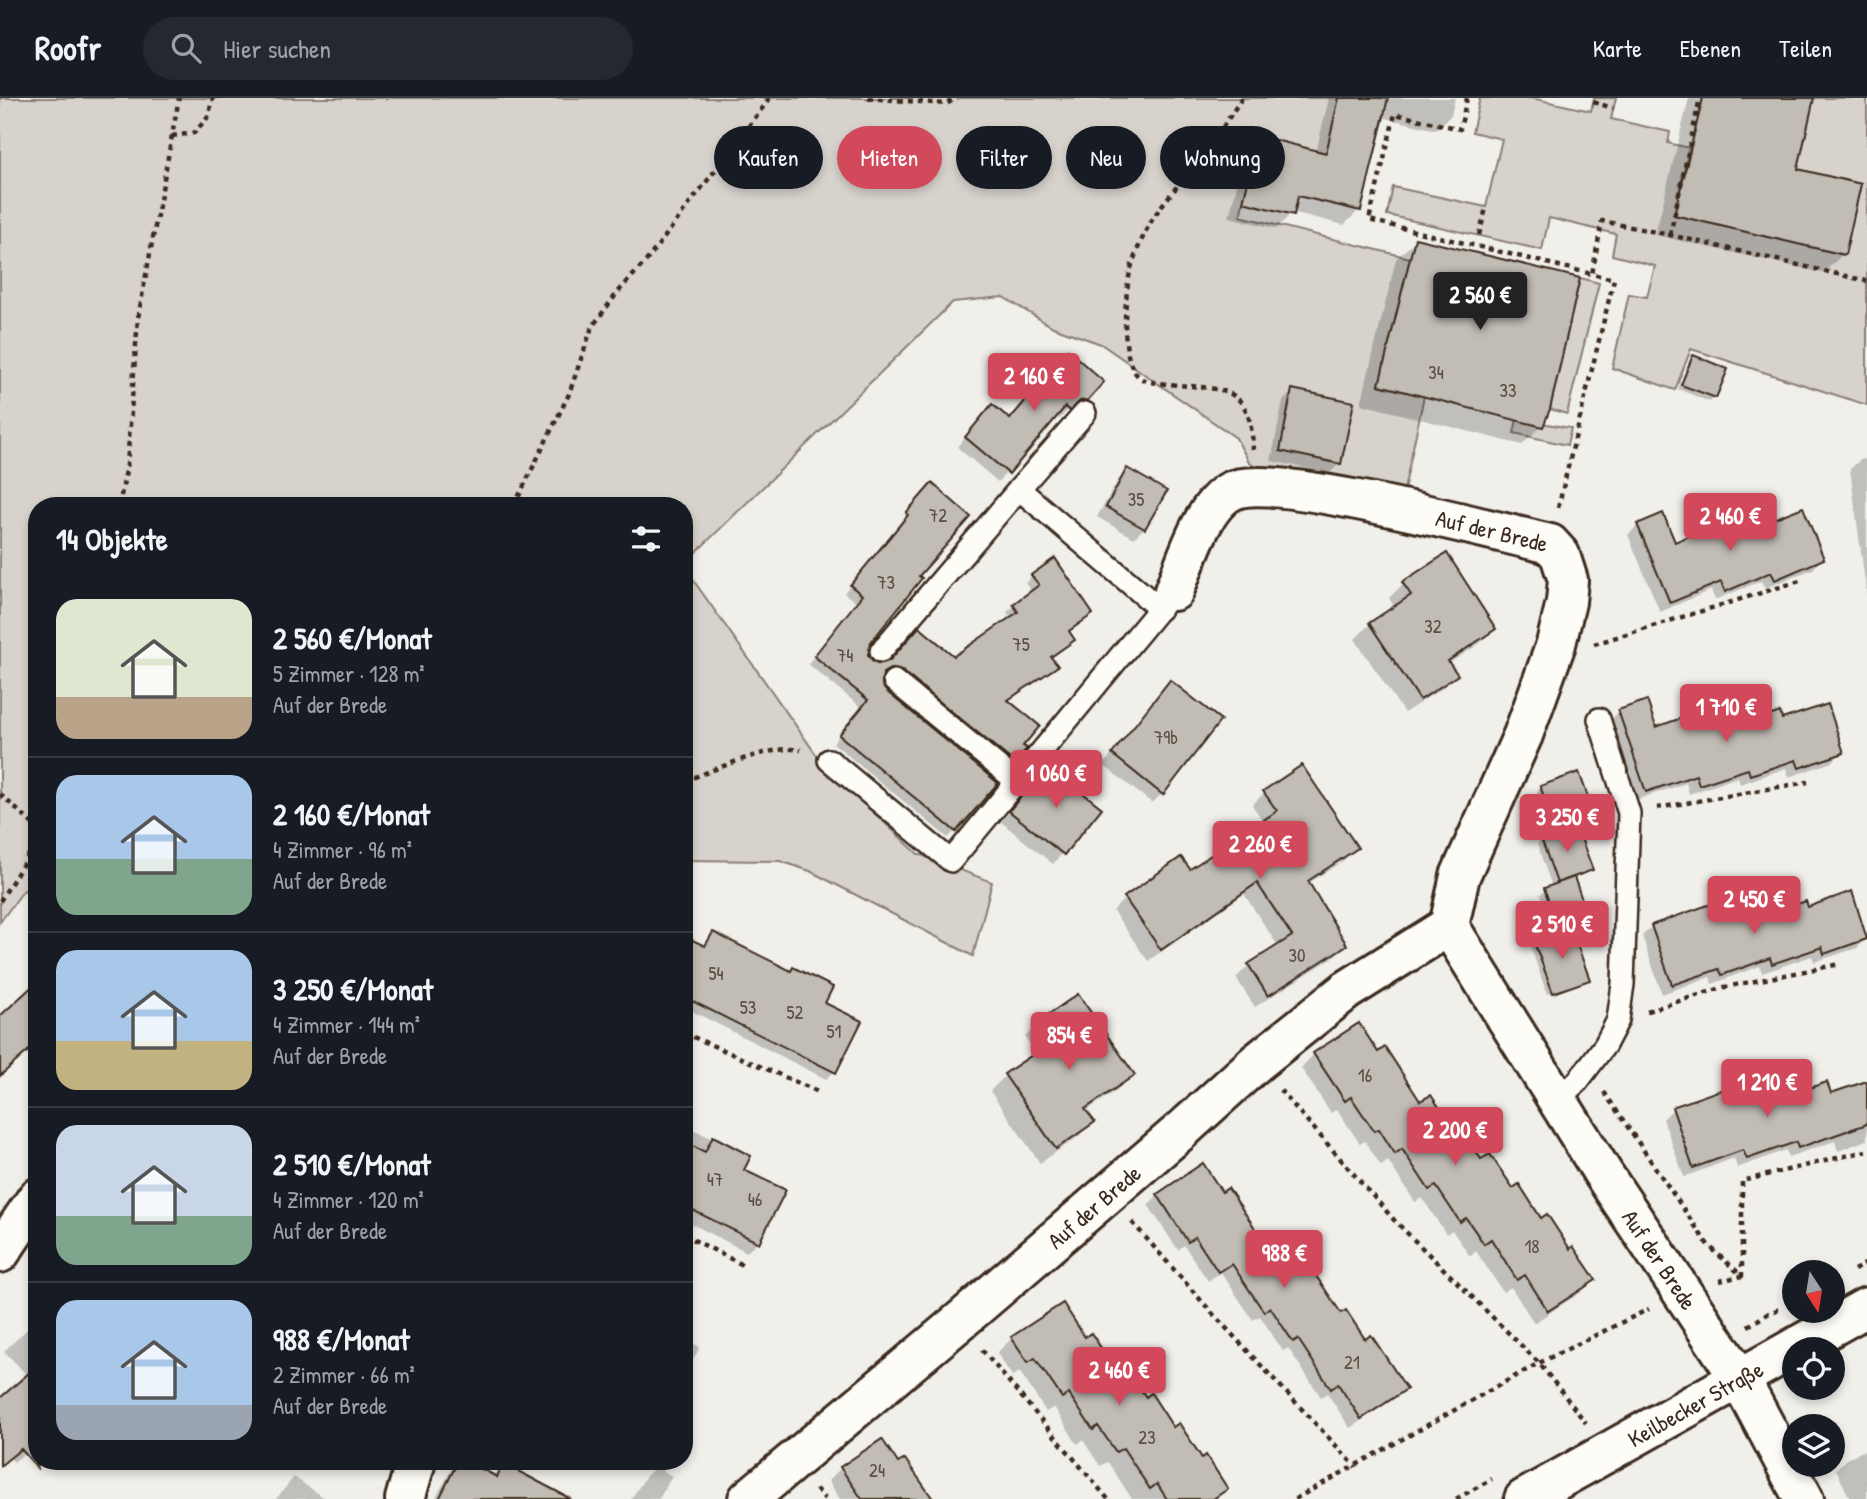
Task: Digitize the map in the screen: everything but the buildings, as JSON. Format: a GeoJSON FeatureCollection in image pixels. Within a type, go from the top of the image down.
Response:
{"type":"FeatureCollection","features":[{"type":"Feature","properties":{"kind":"street","name":"Auf der Brede"},"geometry":{"type":"LineString","coordinates":[[1167,600],[1202,526],[1215,505],[1232,491],[1253,486],[1279,487],[1336,497],[1550,544],[1563,561],[1569,580],[1556,644],[1523,735],[1460,876],[1449,926],[1604,1175],[1740,1379],[1804,1499]]}},
{"type":"Feature","properties":{"kind":"street","name":"Auf der Brede"},"geometry":{"type":"LineString","coordinates":[[748,1499],[959,1322],[1256,1063],[1347,990],[1449,926]]}},
{"type":"Feature","properties":{"kind":"street"},"geometry":{"type":"LineString","coordinates":[[0,1253],[28,1211]]}},
{"type":"Feature","properties":{"kind":"street","name":"Keilbecker Straße"},"geometry":{"type":"LineString","coordinates":[[1524,1499],[1867,1307]]}},
{"type":"Feature","properties":{"kind":"street"},"geometry":{"type":"LineString","coordinates":[[405,1499],[413,1470]]}},
{"type":"Feature","properties":{"kind":"lane"},"geometry":{"type":"LineString","coordinates":[[881,651],[1085,413]]}},
{"type":"Feature","properties":{"kind":"lane"},"geometry":{"type":"LineString","coordinates":[[829,760],[951,861],[1167,600],[1019,489]]}},
{"type":"Feature","properties":{"kind":"lane"},"geometry":{"type":"LineString","coordinates":[[894,681],[1016,781]]}},
{"type":"Feature","properties":{"kind":"lane"},"geometry":{"type":"LineString","coordinates":[[1558,1099],[1588,1068],[1605,1045],[1618,1020],[1623,984],[1629,813],[1599,719]]}},
{"type":"Feature","properties":{"kind":"path"},"geometry":{"type":"LineString","coordinates":[[121,497],[127,465],[138,318],[178,98]]}},
{"type":"Feature","properties":{"kind":"path"},"geometry":{"type":"LineString","coordinates":[[172,136],[194,134],[208,117],[213,98]]}},
{"type":"Feature","properties":{"kind":"path"},"geometry":{"type":"LineString","coordinates":[[518,497],[569,394],[592,327],[647,260],[770,98]]}},
{"type":"Feature","properties":{"kind":"path"},"geometry":{"type":"LineString","coordinates":[[868,98],[946,104],[957,98]]}},
{"type":"Feature","properties":{"kind":"path"},"geometry":{"type":"LineString","coordinates":[[1242,98],[1144,234],[1131,270],[1125,315],[1129,359],[1135,374],[1156,382],[1219,388],[1230,392],[1245,405],[1252,436],[1253,486]]}},
{"type":"Feature","properties":{"kind":"path"},"geometry":{"type":"LineString","coordinates":[[1468,98],[1460,130],[1395,114],[1369,220],[1614,279],[1567,472]]}},
{"type":"Feature","properties":{"kind":"path"},"geometry":{"type":"LineString","coordinates":[[1670,235],[1700,98]]}},
{"type":"Feature","properties":{"kind":"path"},"geometry":{"type":"LineString","coordinates":[[1593,102],[1613,108]]}},
{"type":"Feature","properties":{"kind":"path"},"geometry":{"type":"LineString","coordinates":[[1479,236],[1486,208]]}},
{"type":"Feature","properties":{"kind":"path"},"geometry":{"type":"LineString","coordinates":[[1592,274],[1602,221],[1867,281]]}},
{"type":"Feature","properties":{"kind":"path"},"geometry":{"type":"LineString","coordinates":[[1587,646],[1800,581]]}},
{"type":"Feature","properties":{"kind":"path"},"geometry":{"type":"LineString","coordinates":[[693,777],[764,753],[795,748],[820,754],[829,760]]}},
{"type":"Feature","properties":{"kind":"path"},"geometry":{"type":"LineString","coordinates":[[1629,813],[1808,782]]}},
{"type":"Feature","properties":{"kind":"path"},"geometry":{"type":"LineString","coordinates":[[0,794],[28,820]]}},
{"type":"Feature","properties":{"kind":"path"},"geometry":{"type":"LineString","coordinates":[[0,901],[28,856]]}},
{"type":"Feature","properties":{"kind":"path"},"geometry":{"type":"LineString","coordinates":[[1618,1020],[1725,987],[1840,964]]}},
{"type":"Feature","properties":{"kind":"path"},"geometry":{"type":"LineString","coordinates":[[693,1037],[819,1092]]}},
{"type":"Feature","properties":{"kind":"path"},"geometry":{"type":"LineString","coordinates":[[1256,1063],[1395,1221],[1539,1363],[1572,1407]]}},
{"type":"Feature","properties":{"kind":"path"},"geometry":{"type":"LineString","coordinates":[[1588,1068],[1708,1245],[1742,1276],[1742,1181],[1866,1151]]}},
{"type":"Feature","properties":{"kind":"path"},"geometry":{"type":"LineString","coordinates":[[1107,1194],[1213,1314],[1356,1467]]}},
{"type":"Feature","properties":{"kind":"path"},"geometry":{"type":"LineString","coordinates":[[693,1240],[745,1266]]}},
{"type":"Feature","properties":{"kind":"path"},"geometry":{"type":"LineString","coordinates":[[1296,1499],[1539,1363],[1683,1292]]}},
{"type":"Feature","properties":{"kind":"path"},"geometry":{"type":"LineString","coordinates":[[959,1322],[1108,1499]]}},
{"type":"Feature","properties":{"kind":"shaded area"},"geometry":{"type":"Polygon","coordinates":[[[0,98],[1339,98],[1338,106],[1384,117],[1372,164],[1285,143],[1285,126],[1160,126],[1160,189],[1246,189],[1240,216],[1410,258],[1379,385],[1424,396],[1404,490],[1512,514],[1507,534],[1279,487],[1249,462],[1236,438],[1101,344],[1053,327],[1003,297],[953,302],[693,555],[693,497],[28,497],[28,892],[24,890],[0,922],[0,98]]]}},
{"type":"Feature","properties":{"kind":"shaded area"},"geometry":{"type":"Polygon","coordinates":[[[1480,98],[1531,98],[1591,111],[1594,98],[1616,98],[1611,119],[1670,132],[1668,143],[1689,148],[1674,215],[1844,255],[1861,184],[1753,159],[1814,98],[1867,98],[1867,405],[1691,349],[1675,390],[1612,368],[1629,294],[1647,297],[1655,266],[1612,255],[1616,234],[1549,218],[1542,250],[1387,215],[1393,187],[1486,207],[1502,139],[1472,132],[1480,98]]]}},
{"type":"Feature","properties":{"kind":"shaded area"},"geometry":{"type":"Polygon","coordinates":[[[1580,278],[1599,283],[1567,414],[1550,409],[1580,278]]]}},
{"type":"Feature","properties":{"kind":"shaded area"},"geometry":{"type":"Polygon","coordinates":[[[1517,419],[1571,428],[1567,445],[1514,433],[1517,419]]]}},
{"type":"Feature","properties":{"kind":"shaded area"},"geometry":{"type":"Polygon","coordinates":[[[693,580],[825,767],[918,854],[992,882],[973,956],[810,871],[780,861],[693,860],[693,580]]]}}]}
